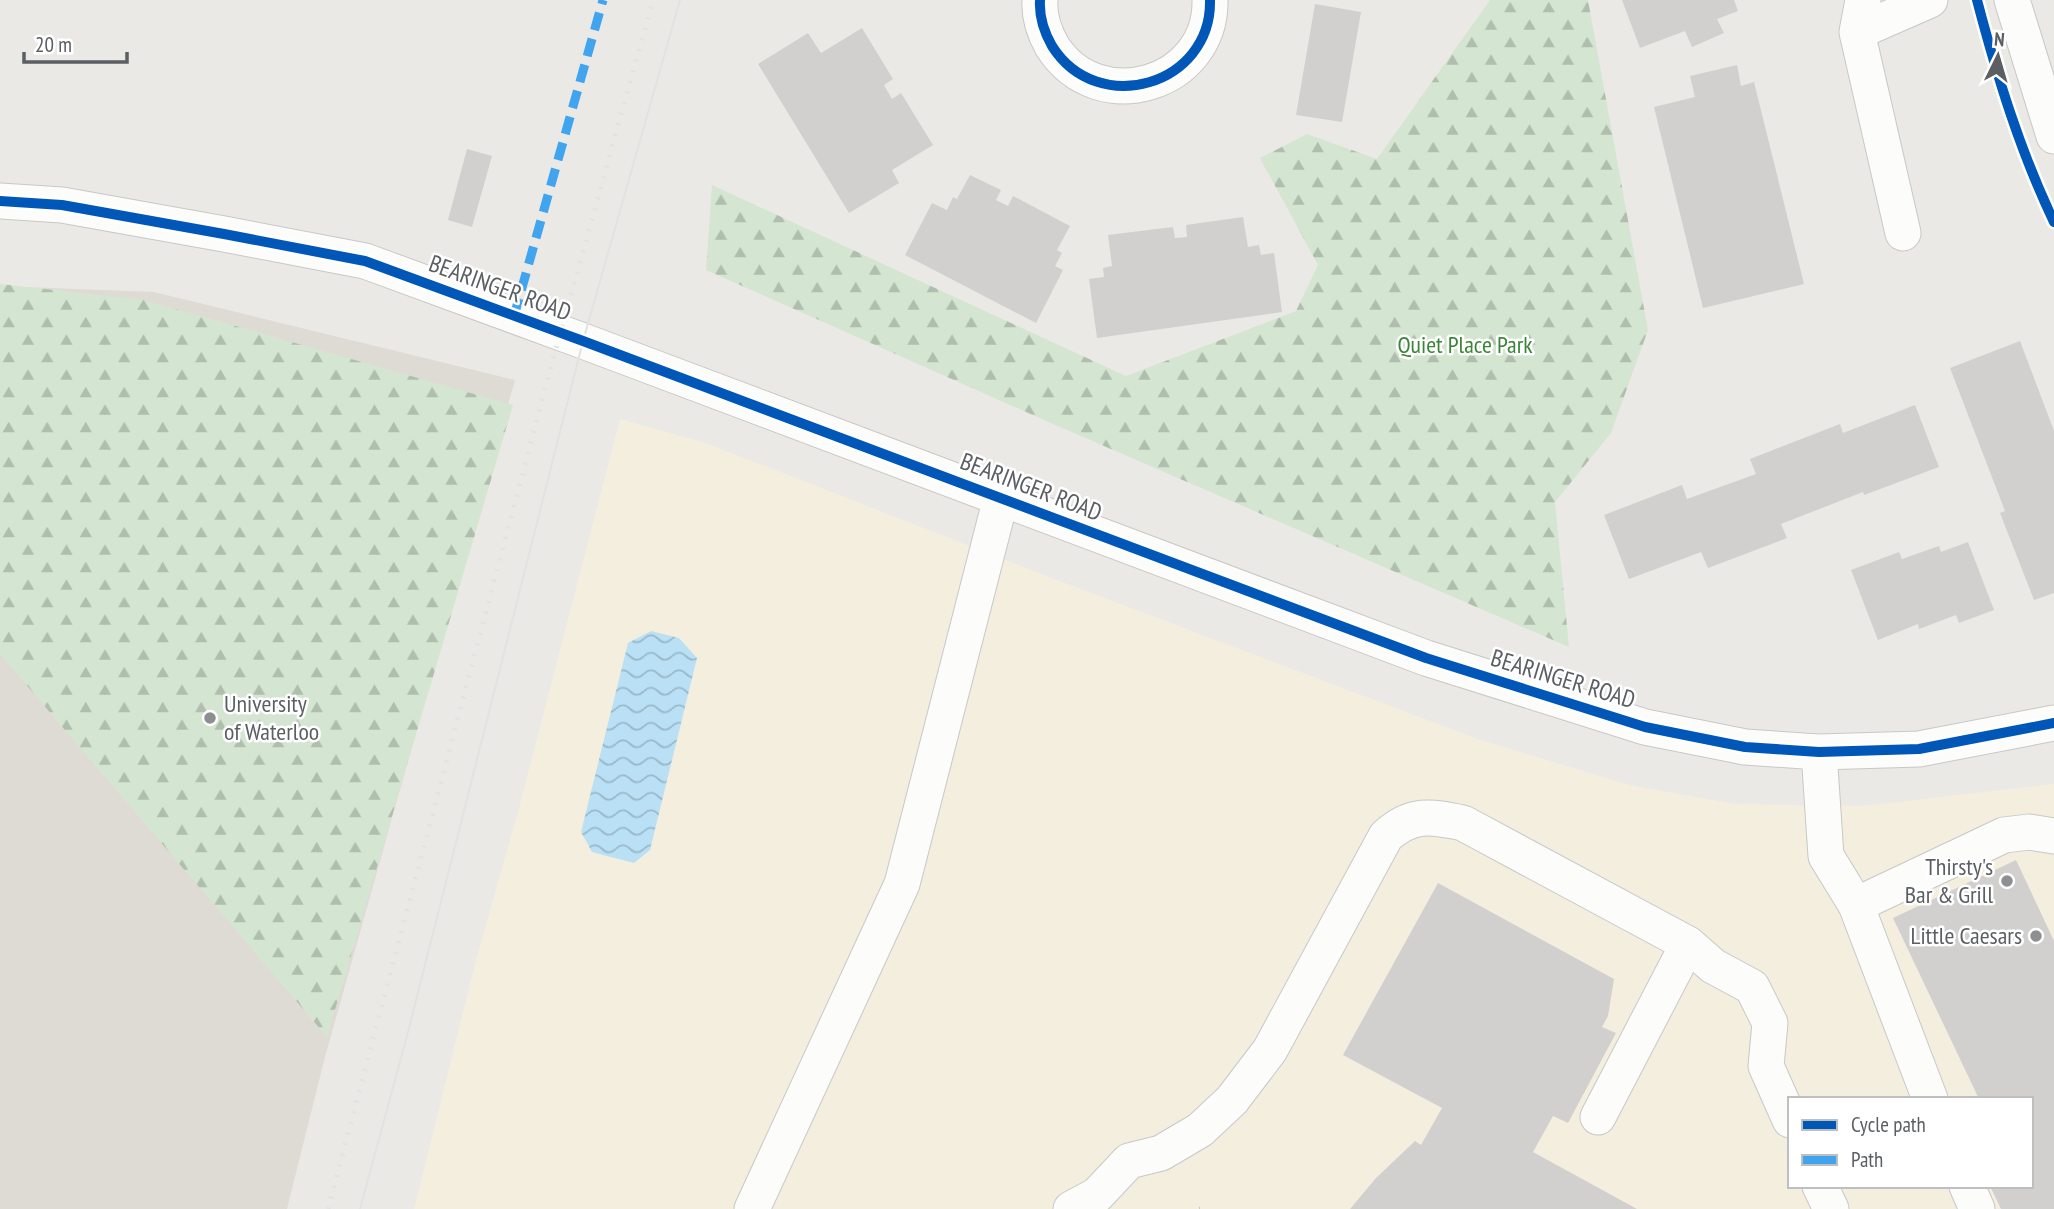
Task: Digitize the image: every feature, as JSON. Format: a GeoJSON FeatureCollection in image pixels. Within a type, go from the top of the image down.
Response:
{"type":"FeatureCollection","features":[{"type":"Feature","properties":{"kind":"street"},"geometry":{"type":"LineString","coordinates":[[1040,0],[1039,9],[1045,35],[1059,57],[1079,74],[1097,83],[1117,87],[1137,86],[1163,78],[1185,62],[1202,40],[1210,14],[1210,0]]}},
{"type":"Feature","properties":{"kind":"street"},"geometry":{"type":"LineString","coordinates":[[1903,233],[1860,16],[1930,0]]}},
{"type":"Feature","properties":{"kind":"street"},"geometry":{"type":"LineString","coordinates":[[2012,0],[2054,136]]}},
{"type":"Feature","properties":{"kind":"street","name":"BEARINGER ROAD"},"geometry":{"type":"LineString","coordinates":[[0,201],[62,205],[365,261],[1426,658],[1645,727],[1745,747],[1819,752],[1919,748],[2054,723]]}},
{"type":"Feature","properties":{"kind":"street"},"geometry":{"type":"LineString","coordinates":[[752,1209],[902,884],[1001,498]]}},
{"type":"Feature","properties":{"kind":"street"},"geometry":{"type":"LineString","coordinates":[[1819,752],[1826,856],[1856,905],[1929,1097]]}},
{"type":"Feature","properties":{"kind":"street"},"geometry":{"type":"LineString","coordinates":[[1071,1209],[1097,1195],[1129,1161],[1161,1153],[1200,1130],[1232,1100],[1270,1050],[1386,836],[1402,822],[1435,817],[1463,823],[1688,944],[1713,966],[1752,986],[1770,1023],[1766,1066],[1788,1116]]}},
{"type":"Feature","properties":{"kind":"street"},"geometry":{"type":"LineString","coordinates":[[1856,905],[2004,835],[2029,832],[2054,836]]}},
{"type":"Feature","properties":{"kind":"street"},"geometry":{"type":"LineString","coordinates":[[1598,1117],[1688,944]]}},
{"type":"Feature","properties":{"kind":"street"},"geometry":{"type":"LineString","coordinates":[[1821,1188],[1831,1209]]}},
{"type":"Feature","properties":{"kind":"street"},"geometry":{"type":"LineString","coordinates":[[1968,1188],[1977,1209]]}},
{"type":"Feature","properties":{"kind":"shaded area","name":"University of Waterloo"},"geometry":{"type":"Polygon","coordinates":[[[0,286],[154,292],[515,380],[325,1057],[287,1209],[0,1209],[0,286]]]}},
{"type":"Feature","properties":{"kind":"shaded area"},"geometry":{"type":"Polygon","coordinates":[[[620,419],[706,443],[1057,580],[1475,738],[1629,785],[1735,804],[1862,806],[2054,784],[2054,1209],[414,1209],[477,956],[519,808],[620,419]]]}},
{"type":"Feature","properties":{"kind":"green space","name":"Quiet Place Park"},"geometry":{"type":"Polygon","coordinates":[[[1490,0],[1588,0],[1648,330],[1611,433],[1555,502],[1569,647],[1053,424],[706,270],[712,185],[1126,376],[1296,311],[1318,265],[1260,158],[1307,134],[1377,159],[1490,0]]]}},
{"type":"Feature","properties":{"kind":"green space","name":"University of Waterloo"},"geometry":{"type":"Polygon","coordinates":[[[0,284],[144,300],[513,405],[327,1037],[0,654],[0,284]]]}},
{"type":"Feature","properties":{"kind":"water"},"geometry":{"type":"Polygon","coordinates":[[[651,631],[679,638],[697,658],[650,850],[634,863],[592,852],[581,832],[628,643],[651,631]]]}},
{"type":"Feature","properties":{"kind":"building"},"geometry":{"type":"Polygon","coordinates":[[[1622,0],[1734,0],[1738,11],[1717,19],[1724,33],[1692,47],[1685,31],[1640,48],[1622,0]]]}},
{"type":"Feature","properties":{"kind":"building"},"geometry":{"type":"Polygon","coordinates":[[[1315,4],[1361,12],[1342,122],[1296,115],[1315,4]]]}},
{"type":"Feature","properties":{"kind":"building"},"geometry":{"type":"Polygon","coordinates":[[[862,28],[893,79],[884,85],[892,99],[901,93],[933,145],[892,170],[899,183],[849,213],[758,64],[808,33],[821,53],[862,28]]]}},
{"type":"Feature","properties":{"kind":"building"},"geometry":{"type":"Polygon","coordinates":[[[1737,65],[1741,86],[1754,82],[1804,284],[1703,308],[1654,107],[1695,97],[1690,76],[1737,65]]]}},
{"type":"Feature","properties":{"kind":"building"},"geometry":{"type":"Polygon","coordinates":[[[467,149],[492,156],[472,227],[448,220],[467,149]]]}},
{"type":"Feature","properties":{"kind":"building"},"geometry":{"type":"Polygon","coordinates":[[[970,175],[1001,190],[996,200],[1008,206],[1013,196],[1070,226],[1057,250],[1062,253],[1055,266],[1063,270],[1036,323],[905,255],[932,203],[947,210],[953,197],[957,199],[970,175]]]}},
{"type":"Feature","properties":{"kind":"building"},"geometry":{"type":"Polygon","coordinates":[[[1243,217],[1248,247],[1259,245],[1261,255],[1274,253],[1282,312],[1097,338],[1089,279],[1104,277],[1103,268],[1112,266],[1108,235],[1173,227],[1175,238],[1187,237],[1186,225],[1243,217]]]}},
{"type":"Feature","properties":{"kind":"building"},"geometry":{"type":"Polygon","coordinates":[[[2020,341],[2054,431],[2054,593],[2034,600],[2000,513],[2005,511],[1950,368],[2020,341]]]}},
{"type":"Feature","properties":{"kind":"building"},"geometry":{"type":"Polygon","coordinates":[[[1915,405],[1939,467],[1864,495],[1863,492],[1781,524],[1787,538],[1708,568],[1701,552],[1629,579],[1604,515],[1682,485],[1687,499],[1756,474],[1750,459],[1840,424],[1843,433],[1915,405]]]}},
{"type":"Feature","properties":{"kind":"building"},"geometry":{"type":"Polygon","coordinates":[[[1968,542],[1994,610],[1959,623],[1956,615],[1919,629],[1918,624],[1878,640],[1851,570],[1899,552],[1902,559],[1939,546],[1941,552],[1968,542]]]}},
{"type":"Feature","properties":{"kind":"building"},"geometry":{"type":"Polygon","coordinates":[[[2016,860],[2054,941],[2054,1209],[2001,1209],[1991,1188],[2033,1188],[2033,1097],[1978,1097],[1893,918],[2016,860]]]}},
{"type":"Feature","properties":{"kind":"building"},"geometry":{"type":"Polygon","coordinates":[[[1438,883],[1614,979],[1608,1016],[1602,1027],[1616,1033],[1568,1123],[1553,1116],[1533,1152],[1637,1209],[1350,1209],[1376,1178],[1415,1141],[1421,1145],[1442,1108],[1343,1055],[1438,883]]]}},
{"type":"Feature","properties":{"kind":"tram line"},"geometry":{"type":"LineString","coordinates":[[360,1209],[408,1032],[583,341],[680,0]]}},
{"type":"Feature","properties":{"kind":"railway"},"geometry":{"type":"LineString","coordinates":[[328,1209],[549,374],[653,0]]}},
{"type":"Feature","properties":{"kind":"marked path"},"geometry":{"type":"LineString","coordinates":[[514,316],[603,0]]}},
{"type":"Feature","properties":{"kind":"cycle path"},"geometry":{"type":"LineString","coordinates":[[1040,0],[1041,18],[1049,41],[1072,68],[1096,82],[1123,86],[1149,82],[1173,71],[1193,53],[1206,29],[1210,0]]}},
{"type":"Feature","properties":{"kind":"cycle path"},"geometry":{"type":"LineString","coordinates":[[1977,0],[2010,113],[2054,222]]}},
{"type":"Feature","properties":{"kind":"cycle path"},"geometry":{"type":"LineString","coordinates":[[0,201],[62,205],[365,261],[1426,658],[1645,727],[1745,747],[1819,752],[1919,749],[2054,723]]}},
{"type":"Feature","properties":{"kind":"place","name":"University of Waterloo"},"geometry":{"type":"Point","coordinates":[210,718]}},
{"type":"Feature","properties":{"kind":"place","name":"Thirsty's Bar & Grill"},"geometry":{"type":"Point","coordinates":[2007,881]}},
{"type":"Feature","properties":{"kind":"place","name":"Little Caesars"},"geometry":{"type":"Point","coordinates":[2036,936]}}]}
